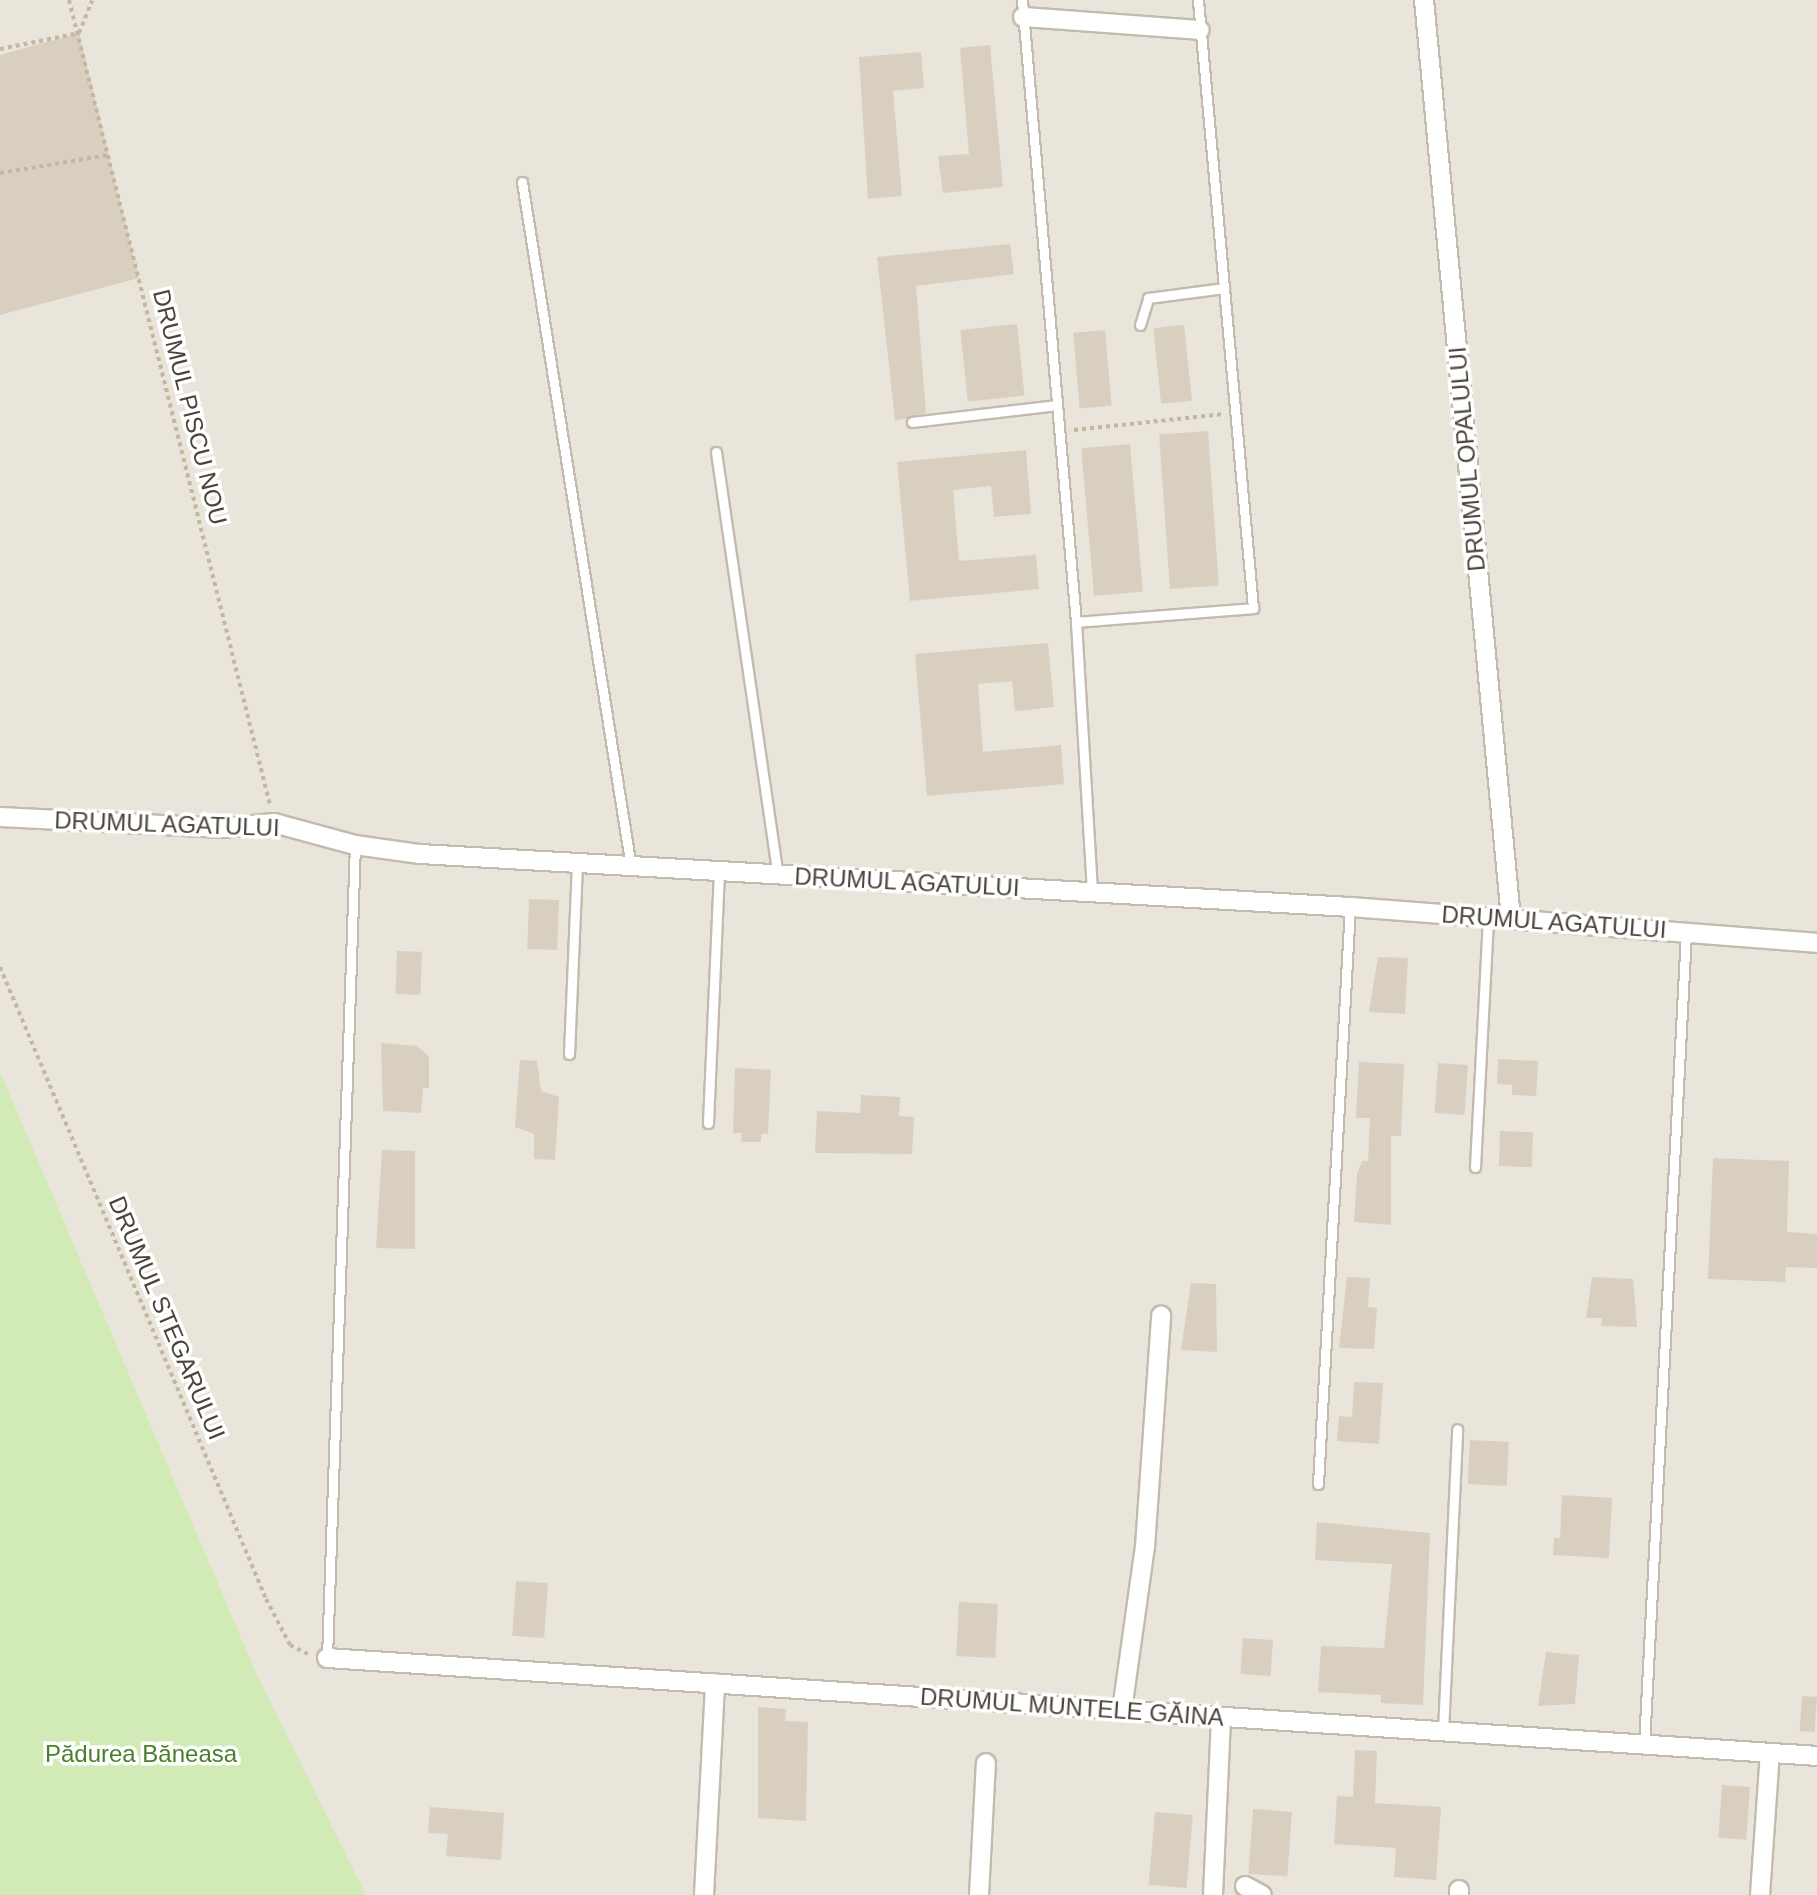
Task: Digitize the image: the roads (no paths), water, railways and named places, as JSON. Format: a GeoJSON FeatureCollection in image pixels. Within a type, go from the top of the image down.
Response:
{"type":"FeatureCollection","features":[{"type":"Feature","properties":{"kind":"street","name":"DRUMUL OPALULUI"},"geometry":{"type":"LineString","coordinates":[[1424,0],[1511,918]]}},
{"type":"Feature","properties":{"kind":"street"},"geometry":{"type":"LineString","coordinates":[[1022,8],[1200,30]]}},
{"type":"Feature","properties":{"kind":"street","name":"DRUMUL AGATULUI"},"geometry":{"type":"LineString","coordinates":[[0,817],[224,828],[274,823],[355,845],[577,864],[1350,907],[1817,943]]}},
{"type":"Feature","properties":{"kind":"street"},"geometry":{"type":"LineString","coordinates":[[1122,1710],[1145,1547],[1161,1316]]}},
{"type":"Feature","properties":{"kind":"street","name":"DRUMUL MUNTELE GĂINA"},"geometry":{"type":"LineString","coordinates":[[327,1658],[1817,1756]]}},
{"type":"Feature","properties":{"kind":"street"},"geometry":{"type":"LineString","coordinates":[[704,1895],[715,1683]]}},
{"type":"Feature","properties":{"kind":"street"},"geometry":{"type":"LineString","coordinates":[[1213,1895],[1221,1717]]}},
{"type":"Feature","properties":{"kind":"street"},"geometry":{"type":"LineString","coordinates":[[1760,1895],[1770,1753]]}},
{"type":"Feature","properties":{"kind":"street"},"geometry":{"type":"LineString","coordinates":[[979,1895],[986,1763]]}},
{"type":"Feature","properties":{"kind":"lane"},"geometry":{"type":"LineString","coordinates":[[1076,622],[1253,608],[1198,0]]}},
{"type":"Feature","properties":{"kind":"lane"},"geometry":{"type":"LineString","coordinates":[[1022,8],[1076,622],[1092,892]]}},
{"type":"Feature","properties":{"kind":"lane"},"geometry":{"type":"LineString","coordinates":[[522,182],[631,867]]}},
{"type":"Feature","properties":{"kind":"lane"},"geometry":{"type":"LineString","coordinates":[[1140,325],[1148,298],[1224,288]]}},
{"type":"Feature","properties":{"kind":"lane"},"geometry":{"type":"LineString","coordinates":[[912,422],[1057,405]]}},
{"type":"Feature","properties":{"kind":"lane"},"geometry":{"type":"LineString","coordinates":[[716,452],[778,875]]}},
{"type":"Feature","properties":{"kind":"lane"},"geometry":{"type":"LineString","coordinates":[[327,1658],[355,845]]}},
{"type":"Feature","properties":{"kind":"lane"},"geometry":{"type":"LineString","coordinates":[[569,1054],[577,864]]}},
{"type":"Feature","properties":{"kind":"lane"},"geometry":{"type":"LineString","coordinates":[[708,1123],[719,872]]}},
{"type":"Feature","properties":{"kind":"lane"},"geometry":{"type":"LineString","coordinates":[[1318,1484],[1350,907]]}},
{"type":"Feature","properties":{"kind":"lane"},"geometry":{"type":"LineString","coordinates":[[1475,1167],[1488,916]]}},
{"type":"Feature","properties":{"kind":"lane"},"geometry":{"type":"LineString","coordinates":[[1644,1745],[1686,932]]}},
{"type":"Feature","properties":{"kind":"lane"},"geometry":{"type":"LineString","coordinates":[[1443,1731],[1457,1429]]}},
{"type":"Feature","properties":{"kind":"park label","name":"Pădurea Băneasa"},"geometry":{"type":"Point","coordinates":[141,1754]}}]}
